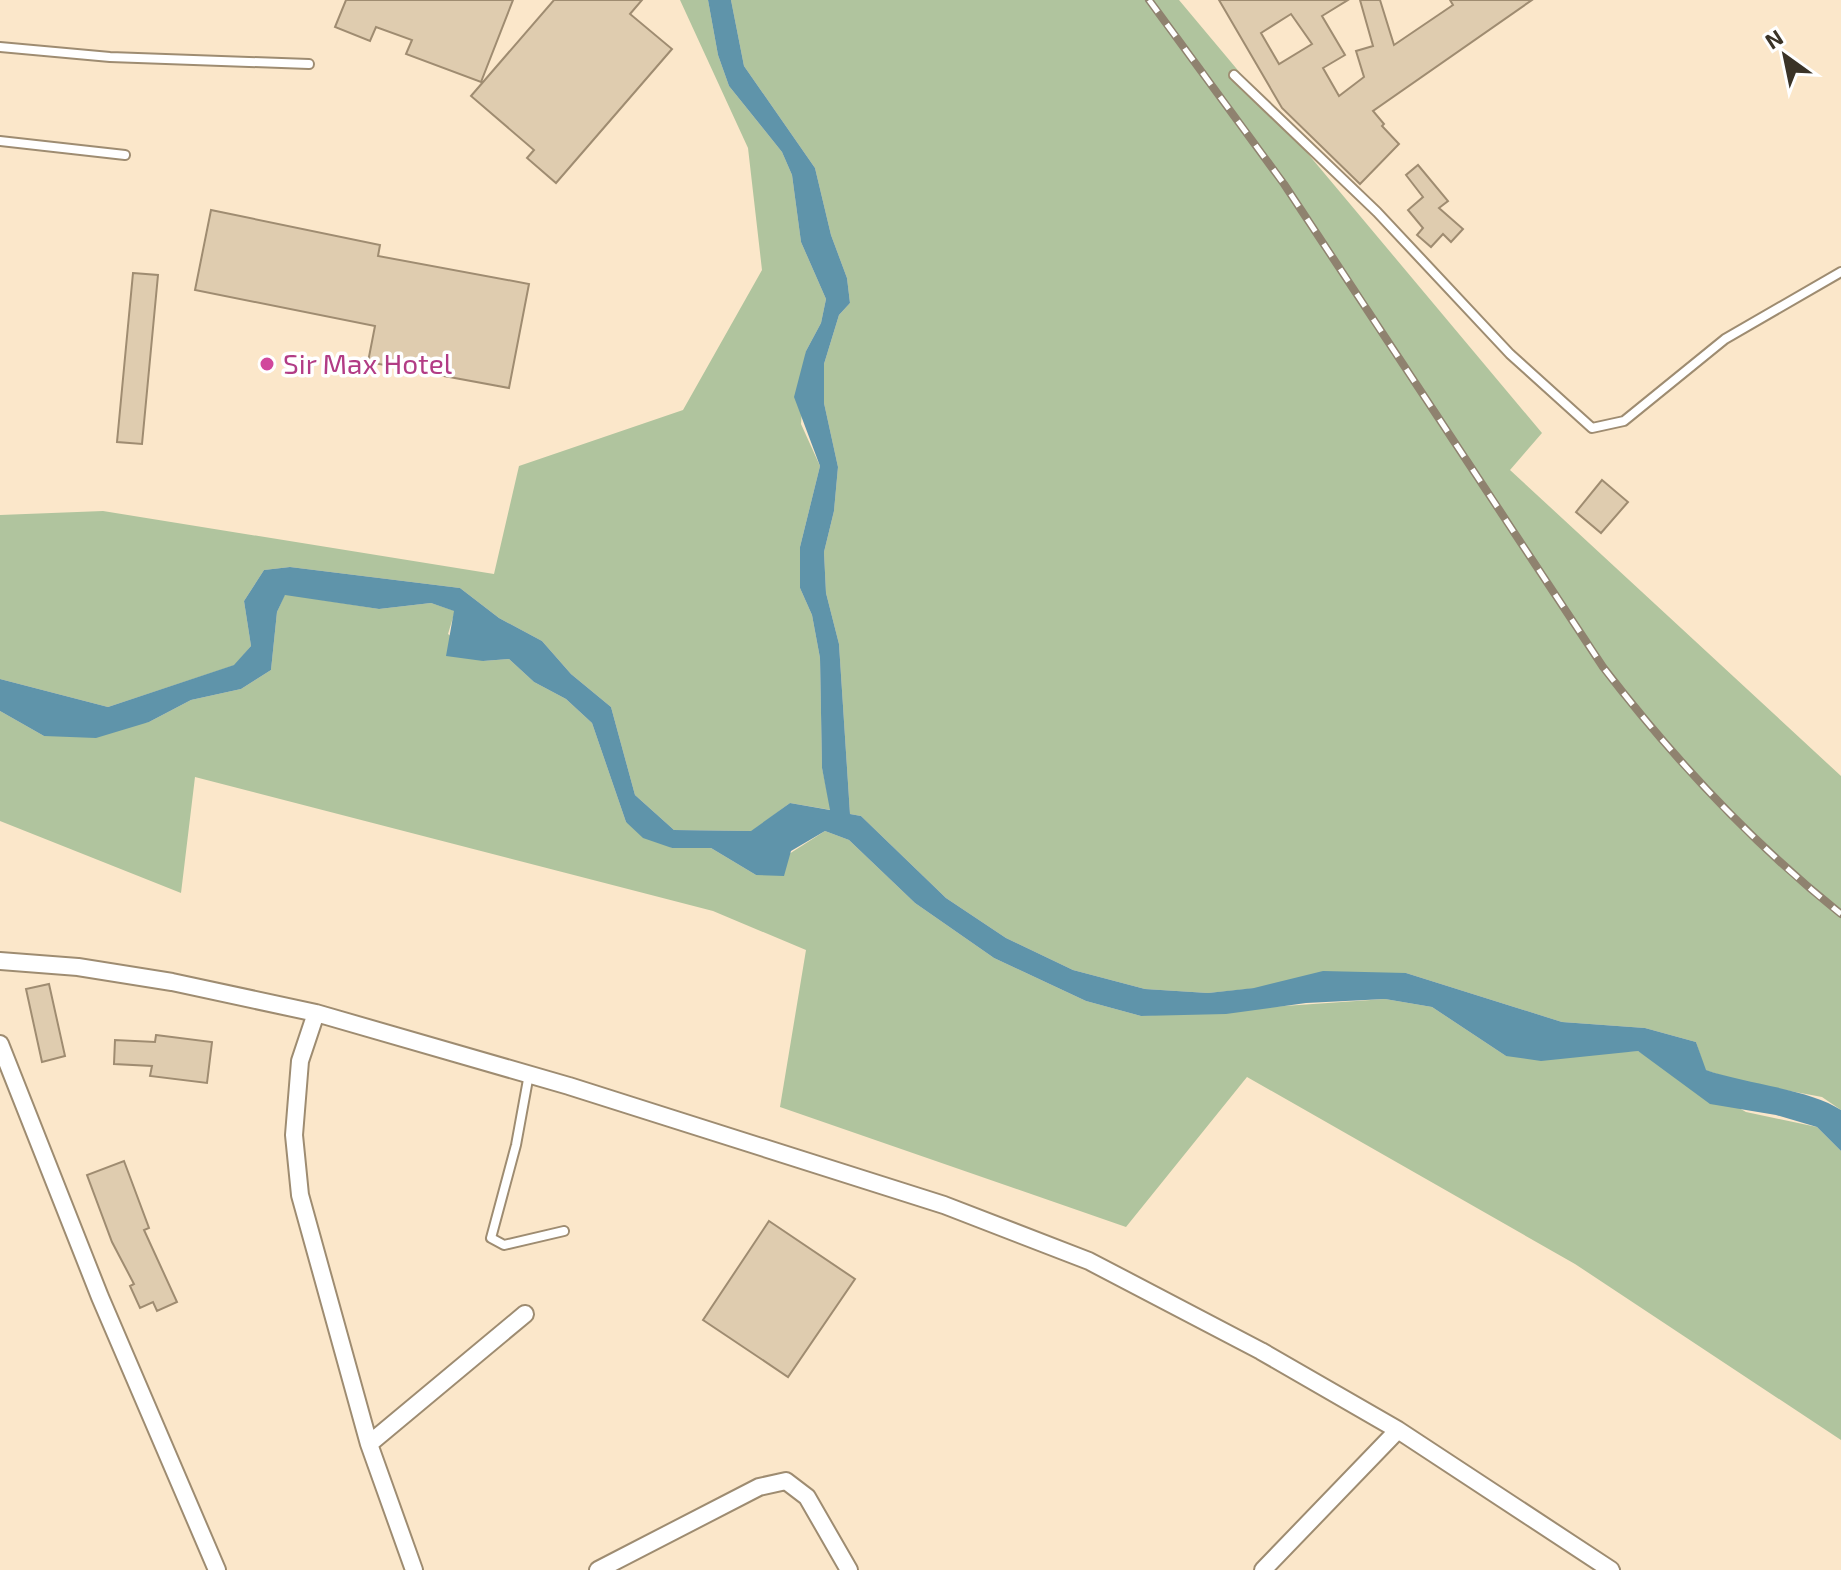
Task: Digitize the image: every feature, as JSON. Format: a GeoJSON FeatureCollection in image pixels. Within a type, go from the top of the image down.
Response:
{"type":"FeatureCollection","features":[{"type":"Feature","properties":{"kind":"street"},"geometry":{"type":"LineString","coordinates":[[0,961],[78,967],[316,1013],[529,1074],[944,1205],[1089,1261],[1261,1351],[1398,1430],[1611,1570]]}},
{"type":"Feature","properties":{"kind":"street"},"geometry":{"type":"LineString","coordinates":[[316,1013],[299,1076],[294,1135],[300,1195],[369,1444],[414,1570]]}},
{"type":"Feature","properties":{"kind":"street"},"geometry":{"type":"LineString","coordinates":[[0,1044],[100,1297],[217,1570]]}},
{"type":"Feature","properties":{"kind":"street"},"geometry":{"type":"LineString","coordinates":[[369,1444],[525,1314]]}},
{"type":"Feature","properties":{"kind":"street"},"geometry":{"type":"LineString","coordinates":[[1263,1570],[1398,1430]]}},
{"type":"Feature","properties":{"kind":"street"},"geometry":{"type":"LineString","coordinates":[[598,1570],[759,1487],[786,1481],[807,1497],[849,1570]]}},
{"type":"Feature","properties":{"kind":"lane"},"geometry":{"type":"LineString","coordinates":[[0,47],[110,57],[309,64]]}},
{"type":"Feature","properties":{"kind":"lane"},"geometry":{"type":"LineString","coordinates":[[1234,75],[1377,212],[1510,354],[1592,428],[1602,429],[1624,421],[1725,339],[1841,272]]}},
{"type":"Feature","properties":{"kind":"lane"},"geometry":{"type":"LineString","coordinates":[[0,141],[125,155]]}},
{"type":"Feature","properties":{"kind":"lane"},"geometry":{"type":"LineString","coordinates":[[529,1074],[516,1145],[491,1238],[504,1245],[564,1231]]}},
{"type":"Feature","properties":{"kind":"green space"},"geometry":{"type":"Polygon","coordinates":[[[680,0],[708,0],[718,55],[729,86],[782,152],[792,175],[801,242],[826,299],[821,323],[806,351],[801,424],[820,466],[800,547],[800,588],[812,615],[820,658],[822,768],[831,810],[790,803],[752,831],[674,830],[635,795],[611,707],[571,674],[542,641],[499,618],[460,588],[290,567],[264,570],[244,601],[251,646],[235,665],[108,707],[0,679],[0,515],[103,511],[494,574],[519,466],[683,410],[762,270],[748,148],[680,0]]]}},
{"type":"Feature","properties":{"kind":"green space"},"geometry":{"type":"Polygon","coordinates":[[[731,0],[1179,0],[1542,433],[1510,470],[1841,776],[1841,1110],[1822,1097],[1742,1082],[1705,1070],[1696,1042],[1645,1028],[1562,1022],[1406,973],[1208,993],[1145,989],[1073,970],[1006,938],[946,898],[861,816],[850,814],[839,644],[826,593],[824,552],[834,511],[838,467],[824,403],[824,364],[839,315],[850,303],[847,278],[831,235],[815,168],[744,66],[731,0]]]}},
{"type":"Feature","properties":{"kind":"green space"},"geometry":{"type":"Polygon","coordinates":[[[285,594],[379,609],[431,603],[455,611],[448,634],[483,661],[509,659],[534,682],[566,699],[592,723],[626,822],[672,848],[711,848],[756,875],[825,831],[849,840],[915,903],[994,958],[1086,1001],[1141,1016],[1385,999],[1432,1007],[1506,1056],[1638,1051],[1746,1112],[1817,1127],[1841,1151],[1841,1440],[1575,1264],[1247,1077],[1126,1227],[780,1107],[806,950],[713,911],[195,777],[181,893],[0,821],[0,711],[44,736],[149,722],[191,700],[241,689],[271,670],[277,612],[285,594]]]}},
{"type":"Feature","properties":{"kind":"water"},"geometry":{"type":"Polygon","coordinates":[[[708,0],[731,0],[744,66],[815,168],[831,235],[847,278],[850,303],[839,315],[824,364],[824,403],[838,467],[834,511],[824,552],[826,593],[839,644],[850,814],[861,816],[946,898],[1006,938],[1073,970],[1145,989],[1208,993],[1254,988],[1323,971],[1406,973],[1562,1022],[1645,1028],[1696,1042],[1706,1070],[1812,1097],[1841,1110],[1841,1151],[1817,1127],[1776,1115],[1710,1104],[1638,1051],[1541,1061],[1506,1056],[1432,1007],[1385,999],[1306,1003],[1226,1014],[1141,1016],[1086,1001],[994,958],[915,903],[849,840],[825,831],[791,851],[784,876],[756,875],[711,848],[672,848],[643,838],[626,822],[592,723],[566,699],[534,682],[509,659],[483,661],[446,656],[454,611],[431,603],[379,609],[285,595],[277,612],[271,670],[241,689],[191,700],[149,722],[96,738],[44,736],[0,711],[0,679],[108,707],[234,665],[251,646],[244,601],[264,570],[290,567],[460,588],[499,618],[542,641],[571,674],[611,707],[635,795],[674,830],[751,831],[790,803],[830,810],[822,768],[820,658],[812,615],[800,588],[800,547],[820,466],[794,397],[806,351],[821,323],[826,299],[801,242],[792,175],[782,152],[729,86],[718,55],[708,0]]]}},
{"type":"Feature","properties":{"kind":"building"},"geometry":{"type":"Polygon","coordinates":[[[346,0],[513,0],[481,82],[406,54],[412,40],[376,27],[370,41],[335,27],[346,0]]]}},
{"type":"Feature","properties":{"kind":"building"},"geometry":{"type":"Polygon","coordinates":[[[554,0],[642,0],[630,14],[672,49],[556,183],[527,158],[534,150],[471,96],[554,0]]]}},
{"type":"Feature","properties":{"kind":"building"},"geometry":{"type":"Polygon","coordinates":[[[1219,0],[1348,0],[1322,16],[1345,55],[1323,68],[1339,96],[1364,77],[1356,51],[1373,46],[1360,0],[1380,0],[1394,45],[1453,5],[1450,0],[1532,0],[1373,111],[1399,144],[1360,184],[1282,108],[1219,0]],[[1291,14],[1261,33],[1279,64],[1312,44],[1291,14]]]}},
{"type":"Feature","properties":{"kind":"building"},"geometry":{"type":"Polygon","coordinates":[[[1418,165],[1448,201],[1439,208],[1463,229],[1451,242],[1443,234],[1431,247],[1417,235],[1423,228],[1408,210],[1423,197],[1406,175],[1418,165]]]}},
{"type":"Feature","properties":{"kind":"building"},"geometry":{"type":"Polygon","coordinates":[[[211,210],[380,245],[378,256],[529,284],[509,388],[368,362],[375,326],[195,290],[211,210]]]}},
{"type":"Feature","properties":{"kind":"building"},"geometry":{"type":"Polygon","coordinates":[[[133,273],[158,275],[142,444],[117,442],[133,273]]]}},
{"type":"Feature","properties":{"kind":"building"},"geometry":{"type":"Polygon","coordinates":[[[1602,480],[1628,502],[1601,533],[1576,512],[1602,480]]]}},
{"type":"Feature","properties":{"kind":"building"},"geometry":{"type":"Polygon","coordinates":[[[49,984],[65,1056],[42,1062],[26,989],[49,984]]]}},
{"type":"Feature","properties":{"kind":"building"},"geometry":{"type":"Polygon","coordinates":[[[156,1035],[212,1042],[207,1083],[150,1076],[152,1066],[114,1064],[115,1040],[155,1042],[156,1035]]]}},
{"type":"Feature","properties":{"kind":"building"},"geometry":{"type":"Polygon","coordinates":[[[124,1161],[149,1228],[144,1230],[177,1302],[157,1311],[153,1302],[140,1308],[130,1286],[134,1284],[112,1242],[87,1175],[124,1161]]]}},
{"type":"Feature","properties":{"kind":"building"},"geometry":{"type":"Polygon","coordinates":[[[769,1221],[855,1279],[788,1377],[703,1320],[769,1221]]]}},
{"type":"Feature","properties":{"kind":"railway"},"geometry":{"type":"LineString","coordinates":[[1149,0],[1284,184],[1603,667],[1714,798],[1776,858],[1841,914]]}},
{"type":"Feature","properties":{"kind":"place","name":"Sir Max Hotel"},"geometry":{"type":"Point","coordinates":[267,364]}}]}
